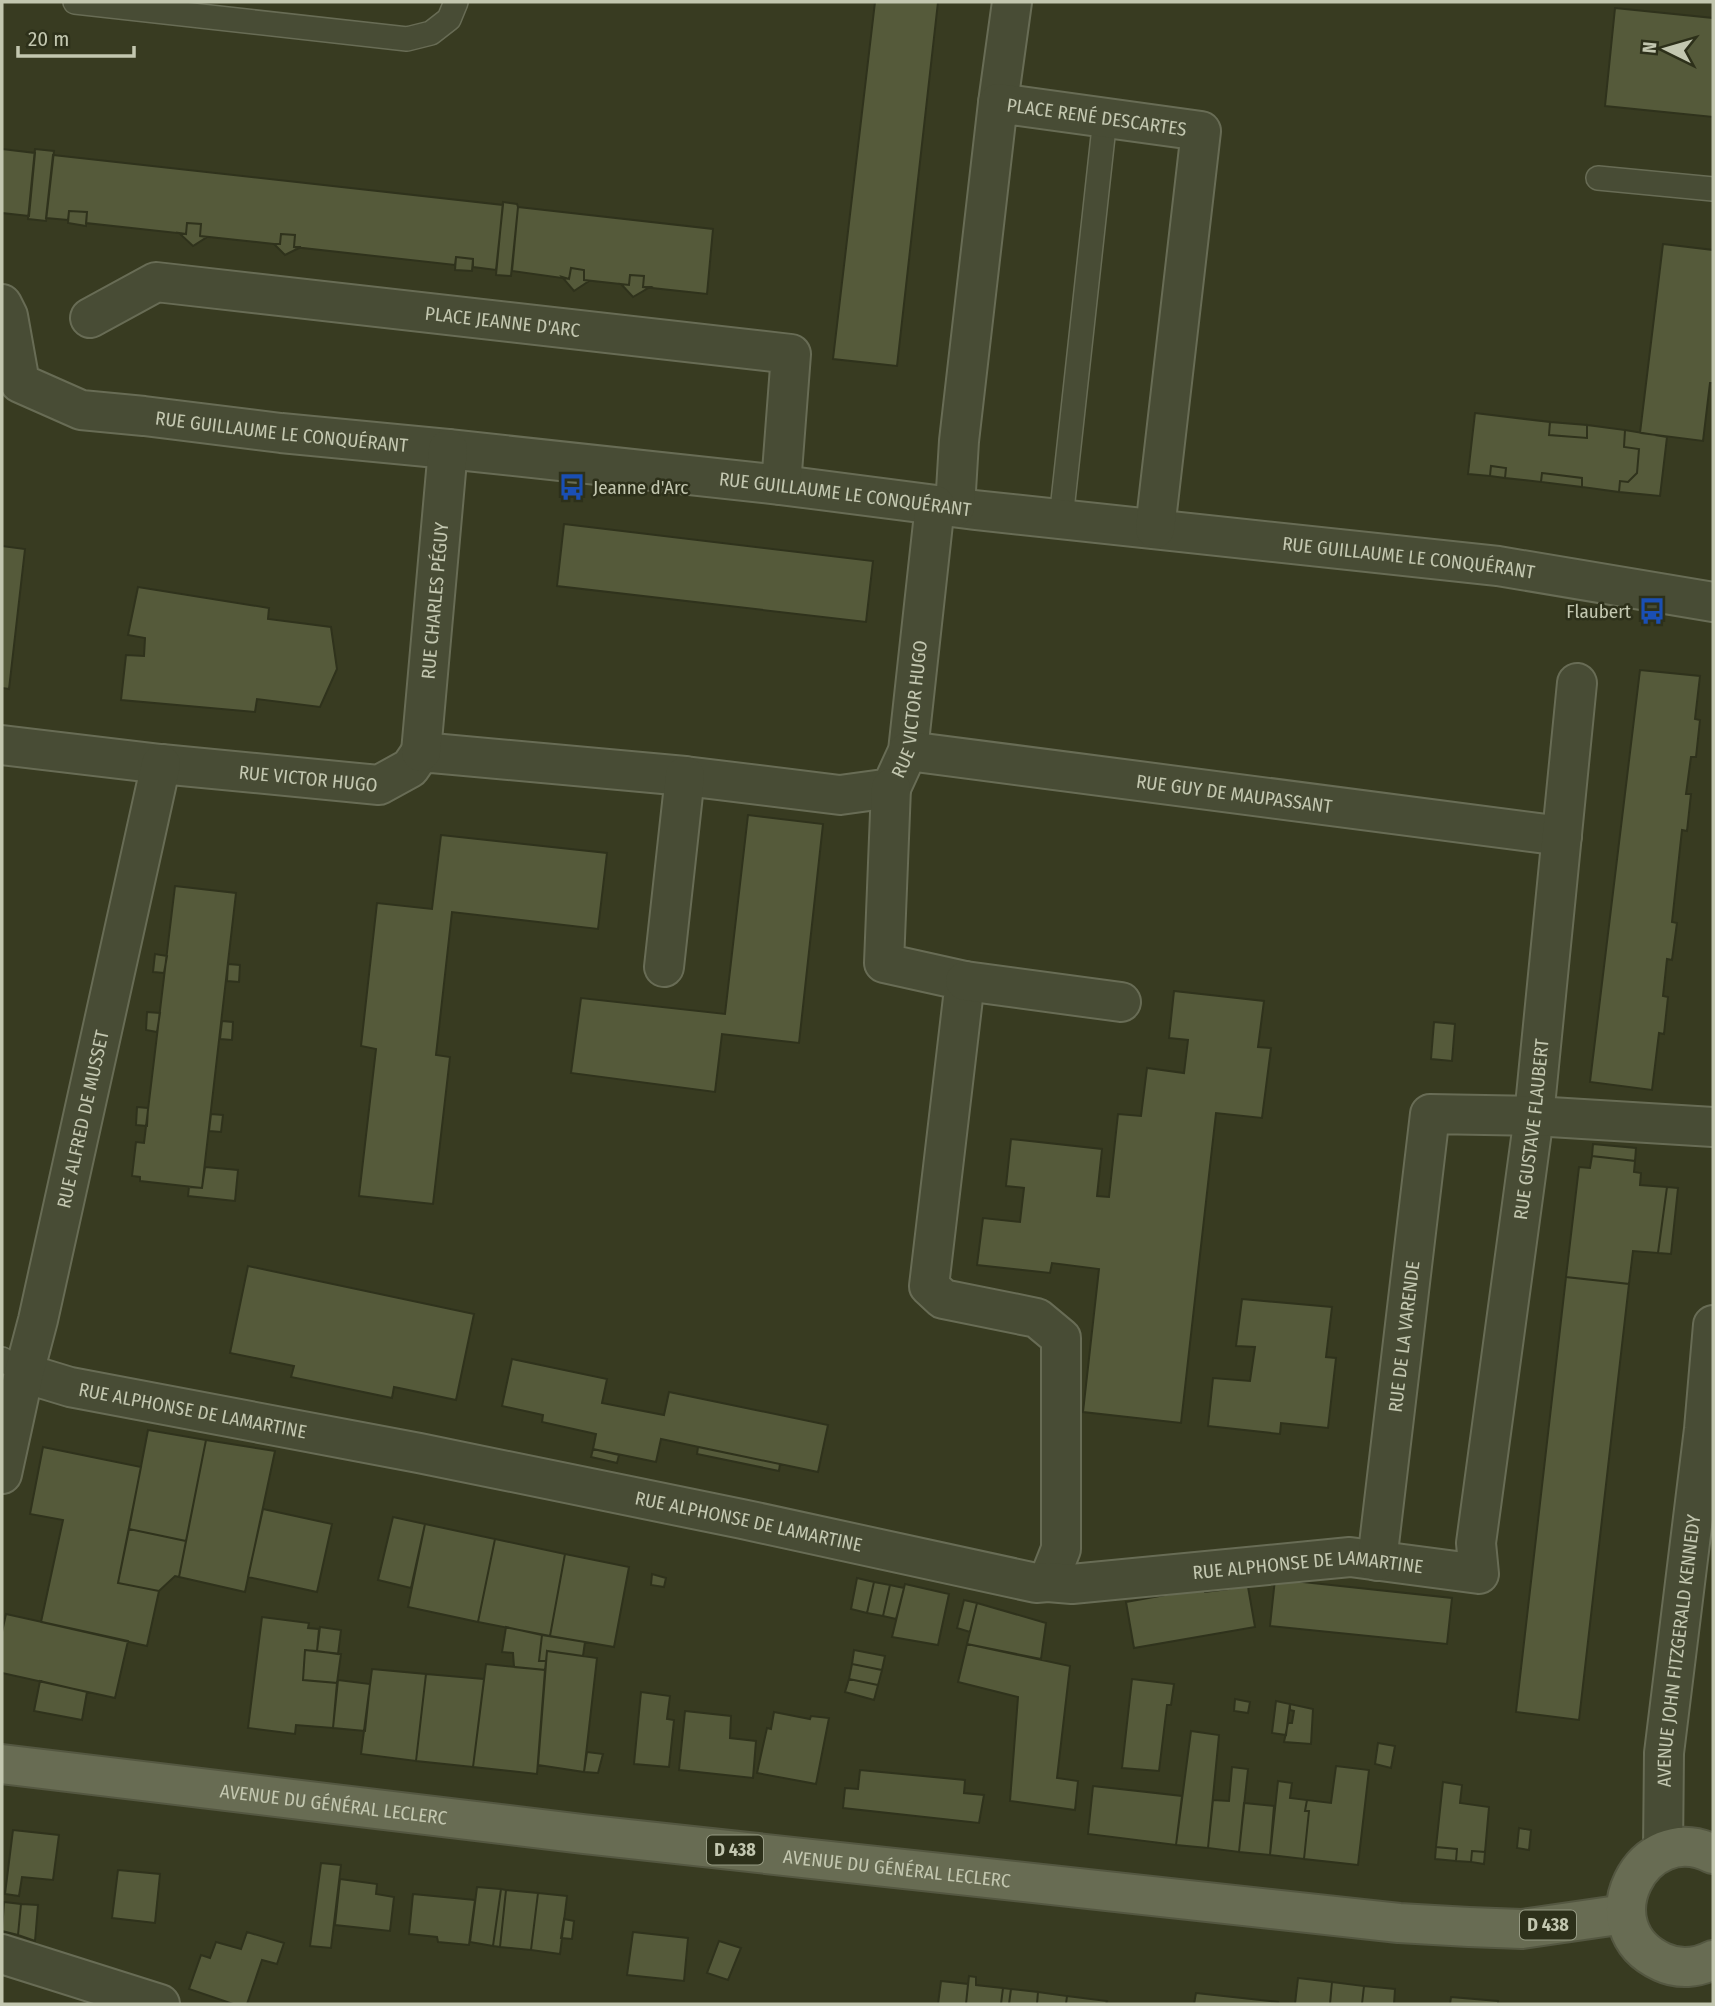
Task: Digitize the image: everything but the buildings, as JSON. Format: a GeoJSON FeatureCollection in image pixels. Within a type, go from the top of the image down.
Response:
{"type":"FeatureCollection","features":[{"type":"Feature","properties":{"kind":"main road","name":"AVENUE DU GÉNÉRAL LECLERC"},"geometry":{"type":"LineString","coordinates":[[2,1764],[569,1832],[1399,1923],[1522,1928],[1625,1914]]}},
{"type":"Feature","properties":{"kind":"main road"},"geometry":{"type":"LineString","coordinates":[[1713,1854],[1691,1847],[1663,1851],[1642,1866],[1628,1888],[1625,1914],[1630,1931],[1639,1946],[1653,1958],[1669,1965],[1687,1967],[1713,1960]]}},
{"type":"Feature","properties":{"kind":"street"},"geometry":{"type":"LineString","coordinates":[[998,103],[1012,2]]}},
{"type":"Feature","properties":{"kind":"street","name":"PLACE RENÉ DESCARTES"},"geometry":{"type":"LineString","coordinates":[[945,506],[961,427],[998,103],[1202,131],[1154,528]]}},
{"type":"Feature","properties":{"kind":"street","name":"PLACE JEANNE D'ARC"},"geometry":{"type":"LineString","coordinates":[[90,318],[156,282],[791,354],[781,485]]}},
{"type":"Feature","properties":{"kind":"street","name":"RUE GUILLAUME LE CONQUÉRANT"},"geometry":{"type":"LineString","coordinates":[[2,304],[8,316],[20,383],[81,410],[1498,566],[1713,601]]}},
{"type":"Feature","properties":{"kind":"street","name":"RUE CHARLES PÉGUY"},"geometry":{"type":"LineString","coordinates":[[421,752],[448,449]]}},
{"type":"Feature","properties":{"kind":"street","name":"RUE VICTOR HUGO"},"geometry":{"type":"LineString","coordinates":[[2,745],[161,764],[379,785],[410,768],[421,752],[685,776],[840,795],[891,788],[908,751],[945,506]]}},
{"type":"Feature","properties":{"kind":"street","name":"RUE GUSTAVE FLAUBERT"},"geometry":{"type":"LineString","coordinates":[[1479,1574],[1476,1543],[1534,1116],[1577,683]]}},
{"type":"Feature","properties":{"kind":"street","name":"RUE GUY DE MAUPASSANT"},"geometry":{"type":"LineString","coordinates":[[908,751],[1562,836]]}},
{"type":"Feature","properties":{"kind":"street","name":"RUE ALFRED DE MUSSET"},"geometry":{"type":"LineString","coordinates":[[2,1474],[13,1366],[44,1293],[161,764]]}},
{"type":"Feature","properties":{"kind":"street"},"geometry":{"type":"LineString","coordinates":[[664,967],[685,776]]}},
{"type":"Feature","properties":{"kind":"street"},"geometry":{"type":"LineString","coordinates":[[891,788],[884,963],[965,982],[1121,1002]]}},
{"type":"Feature","properties":{"kind":"street"},"geometry":{"type":"LineString","coordinates":[[965,982],[929,1286],[943,1299],[1037,1318],[1061,1338],[1061,1549],[1048,1582]]}},
{"type":"Feature","properties":{"kind":"street","name":"RUE DE LA VARENDE"},"geometry":{"type":"LineString","coordinates":[[1377,1561],[1430,1114],[1534,1116]]}},
{"type":"Feature","properties":{"kind":"street"},"geometry":{"type":"LineString","coordinates":[[1534,1116],[1713,1127]]}},
{"type":"Feature","properties":{"kind":"street","name":"AVENUE JOHN FITZGERALD KENNEDY"},"geometry":{"type":"LineString","coordinates":[[1663,1851],[1664,1753],[1704,1429],[1713,1325]]}},
{"type":"Feature","properties":{"kind":"street","name":"RUE ALPHONSE DE LAMARTINE"},"geometry":{"type":"LineString","coordinates":[[13,1366],[70,1387],[433,1456],[1036,1583],[1072,1584],[1350,1557],[1479,1574]]}},
{"type":"Feature","properties":{"kind":"street"},"geometry":{"type":"LineString","coordinates":[[2,1954],[160,2004]]}},
{"type":"Feature","properties":{"kind":"lane"},"geometry":{"type":"LineString","coordinates":[[75,2],[407,39],[431,33],[449,19],[456,2]]}},
{"type":"Feature","properties":{"kind":"lane"},"geometry":{"type":"LineString","coordinates":[[1061,519],[1105,118]]}},
{"type":"Feature","properties":{"kind":"lane"},"geometry":{"type":"LineString","coordinates":[[1598,178],[1713,189]]}},
{"type":"Feature","properties":{"kind":"place","name":"Jeanne d'Arc"},"geometry":{"type":"Point","coordinates":[572,487]}},
{"type":"Feature","properties":{"kind":"place","name":"Flaubert"},"geometry":{"type":"Point","coordinates":[1652,611]}}]}
